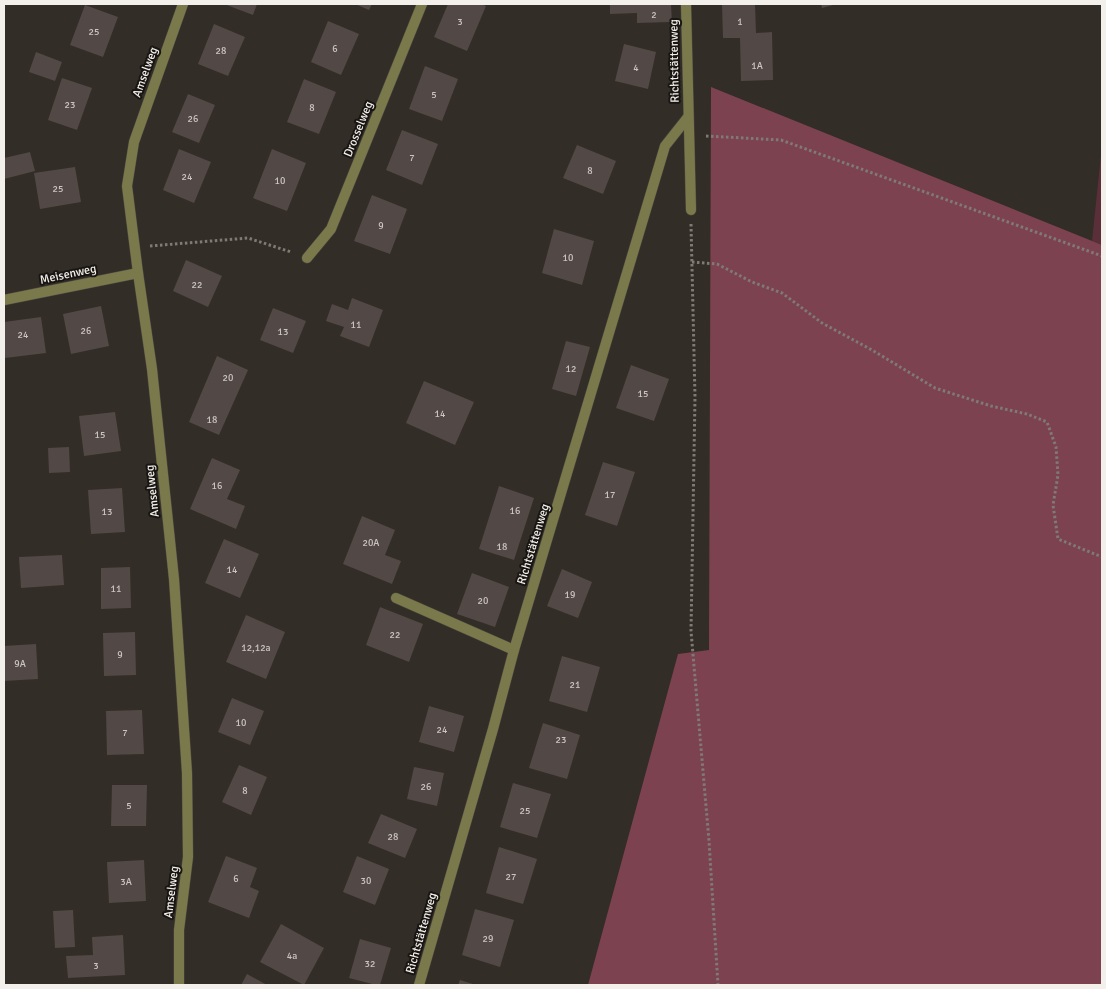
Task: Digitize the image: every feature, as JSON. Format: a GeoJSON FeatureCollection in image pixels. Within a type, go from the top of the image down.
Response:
{"type":"FeatureCollection","features":[{"type":"Feature","properties":{"kind":"street","name":"Amselweg"},"geometry":{"type":"LineString","coordinates":[[179,985],[178,930],[188,857],[187,773],[174,580],[152,369],[127,186],[134,142],[183,4]]}},
{"type":"Feature","properties":{"kind":"street","name":"Drosselweg"},"geometry":{"type":"LineString","coordinates":[[308,258],[331,229],[422,4]]}},
{"type":"Feature","properties":{"kind":"street","name":"Richtstättenweg"},"geometry":{"type":"LineString","coordinates":[[686,4],[691,210]]}},
{"type":"Feature","properties":{"kind":"street","name":"Richtstättenweg"},"geometry":{"type":"LineString","coordinates":[[419,985],[514,650],[665,146],[688,117]]}},
{"type":"Feature","properties":{"kind":"street","name":"Meisenweg"},"geometry":{"type":"LineString","coordinates":[[4,300],[138,273]]}},
{"type":"Feature","properties":{"kind":"street"},"geometry":{"type":"LineString","coordinates":[[396,598],[514,650]]}},
{"type":"Feature","properties":{"kind":"path"},"geometry":{"type":"LineString","coordinates":[[689,134],[781,140],[1102,256]]}},
{"type":"Feature","properties":{"kind":"path"},"geometry":{"type":"LineString","coordinates":[[691,210],[694,397],[691,631],[709,841],[718,985]]}},
{"type":"Feature","properties":{"kind":"path"},"geometry":{"type":"LineString","coordinates":[[135,247],[248,238],[308,258]]}},
{"type":"Feature","properties":{"kind":"path"},"geometry":{"type":"LineString","coordinates":[[692,262],[717,264],[752,282],[782,293],[822,323],[872,350],[934,388],[991,406],[1027,414],[1047,422],[1056,447],[1058,475],[1053,505],[1058,539],[1102,557]]}},
{"type":"Feature","properties":{"kind":"shaded area"},"geometry":{"type":"Polygon","coordinates":[[[711,87],[1102,245],[1102,985],[588,985],[678,654],[709,650],[711,87]]]}},
{"type":"Feature","properties":{"kind":"shaded area"},"geometry":{"type":"Polygon","coordinates":[[[1102,145],[1102,245],[1092,241],[1102,145]]]}},
{"type":"Feature","properties":{"kind":"building"},"geometry":{"type":"Polygon","coordinates":[[[224,4],[257,4],[253,15],[224,4]]]}},
{"type":"Feature","properties":{"kind":"building"},"geometry":{"type":"Polygon","coordinates":[[[355,4],[372,4],[369,10],[355,4]]]}},
{"type":"Feature","properties":{"kind":"building"},"geometry":{"type":"Polygon","coordinates":[[[448,4],[481,4],[486,6],[467,51],[434,37],[448,4]]]}},
{"type":"Feature","properties":{"kind":"building"},"geometry":{"type":"Polygon","coordinates":[[[610,4],[671,4],[672,22],[637,23],[637,13],[610,14],[610,4]]]}},
{"type":"Feature","properties":{"kind":"building"},"geometry":{"type":"Polygon","coordinates":[[[722,4],[755,4],[756,33],[772,32],[773,80],[741,81],[740,38],[723,38],[722,4]]]}},
{"type":"Feature","properties":{"kind":"building"},"geometry":{"type":"Polygon","coordinates":[[[821,4],[837,4],[822,8],[821,4]]]}},
{"type":"Feature","properties":{"kind":"building"},"geometry":{"type":"Polygon","coordinates":[[[85,5],[118,17],[103,57],[70,45],[85,5]]]}},
{"type":"Feature","properties":{"kind":"building"},"geometry":{"type":"Polygon","coordinates":[[[328,21],[359,34],[341,75],[311,62],[328,21]]]}},
{"type":"Feature","properties":{"kind":"building"},"geometry":{"type":"Polygon","coordinates":[[[214,24],[245,37],[228,76],[198,64],[214,24]]]}},
{"type":"Feature","properties":{"kind":"building"},"geometry":{"type":"Polygon","coordinates":[[[624,44],[656,52],[648,89],[615,81],[624,44]]]}},
{"type":"Feature","properties":{"kind":"building"},"geometry":{"type":"Polygon","coordinates":[[[36,52],[62,62],[55,81],[29,72],[36,52]]]}},
{"type":"Feature","properties":{"kind":"building"},"geometry":{"type":"Polygon","coordinates":[[[425,66],[458,79],[442,121],[409,109],[425,66]]]}},
{"type":"Feature","properties":{"kind":"building"},"geometry":{"type":"Polygon","coordinates":[[[62,78],[92,88],[77,130],[48,120],[62,78]]]}},
{"type":"Feature","properties":{"kind":"building"},"geometry":{"type":"Polygon","coordinates":[[[304,79],[336,92],[319,134],[287,122],[304,79]]]}},
{"type":"Feature","properties":{"kind":"building"},"geometry":{"type":"Polygon","coordinates":[[[188,94],[215,105],[199,143],[172,132],[188,94]]]}},
{"type":"Feature","properties":{"kind":"building"},"geometry":{"type":"Polygon","coordinates":[[[402,130],[438,144],[422,185],[386,170],[402,130]]]}},
{"type":"Feature","properties":{"kind":"building"},"geometry":{"type":"Polygon","coordinates":[[[577,145],[616,161],[603,194],[563,178],[577,145]]]}},
{"type":"Feature","properties":{"kind":"building"},"geometry":{"type":"Polygon","coordinates":[[[179,149],[211,162],[194,203],[163,190],[179,149]]]}},
{"type":"Feature","properties":{"kind":"building"},"geometry":{"type":"Polygon","coordinates":[[[272,149],[306,163],[287,211],[253,198],[272,149]]]}},
{"type":"Feature","properties":{"kind":"building"},"geometry":{"type":"Polygon","coordinates":[[[30,152],[35,171],[4,179],[4,158],[30,152]]]}},
{"type":"Feature","properties":{"kind":"building"},"geometry":{"type":"Polygon","coordinates":[[[75,167],[81,202],[40,209],[34,173],[75,167]]]}},
{"type":"Feature","properties":{"kind":"building"},"geometry":{"type":"Polygon","coordinates":[[[372,195],[407,209],[390,254],[354,241],[372,195]]]}},
{"type":"Feature","properties":{"kind":"building"},"geometry":{"type":"Polygon","coordinates":[[[554,229],[594,241],[582,285],[542,273],[554,229]]]}},
{"type":"Feature","properties":{"kind":"building"},"geometry":{"type":"Polygon","coordinates":[[[186,260],[222,276],[208,307],[173,291],[186,260]]]}},
{"type":"Feature","properties":{"kind":"building"},"geometry":{"type":"Polygon","coordinates":[[[352,298],[383,310],[369,347],[340,336],[344,327],[326,321],[332,304],[348,310],[352,298]]]}},
{"type":"Feature","properties":{"kind":"building"},"geometry":{"type":"Polygon","coordinates":[[[101,306],[109,346],[71,354],[63,314],[101,306]]]}},
{"type":"Feature","properties":{"kind":"building"},"geometry":{"type":"Polygon","coordinates":[[[273,308],[306,321],[293,353],[260,340],[273,308]]]}},
{"type":"Feature","properties":{"kind":"building"},"geometry":{"type":"Polygon","coordinates":[[[41,317],[46,353],[5,358],[4,322],[41,317]]]}},
{"type":"Feature","properties":{"kind":"building"},"geometry":{"type":"Polygon","coordinates":[[[566,341],[590,347],[576,396],[552,389],[566,341]]]}},
{"type":"Feature","properties":{"kind":"building"},"geometry":{"type":"Polygon","coordinates":[[[217,356],[248,370],[219,435],[189,422],[217,356]]]}},
{"type":"Feature","properties":{"kind":"building"},"geometry":{"type":"Polygon","coordinates":[[[631,365],[669,379],[654,421],[616,408],[631,365]]]}},
{"type":"Feature","properties":{"kind":"building"},"geometry":{"type":"Polygon","coordinates":[[[424,381],[474,402],[455,445],[406,423],[424,381]]]}},
{"type":"Feature","properties":{"kind":"building"},"geometry":{"type":"Polygon","coordinates":[[[115,412],[121,451],[84,456],[79,416],[115,412]]]}},
{"type":"Feature","properties":{"kind":"building"},"geometry":{"type":"Polygon","coordinates":[[[69,447],[70,472],[49,473],[48,448],[69,447]]]}},
{"type":"Feature","properties":{"kind":"building"},"geometry":{"type":"Polygon","coordinates":[[[212,458],[240,470],[227,499],[245,506],[236,529],[190,509],[212,458]]]}},
{"type":"Feature","properties":{"kind":"building"},"geometry":{"type":"Polygon","coordinates":[[[603,462],[635,472],[617,526],[585,515],[603,462]]]}},
{"type":"Feature","properties":{"kind":"building"},"geometry":{"type":"Polygon","coordinates":[[[499,486],[534,498],[514,560],[479,549],[499,486]]]}},
{"type":"Feature","properties":{"kind":"building"},"geometry":{"type":"Polygon","coordinates":[[[122,488],[125,532],[91,534],[88,490],[122,488]]]}},
{"type":"Feature","properties":{"kind":"building"},"geometry":{"type":"Polygon","coordinates":[[[362,516],[395,530],[385,555],[401,561],[392,584],[343,564],[362,516]]]}},
{"type":"Feature","properties":{"kind":"building"},"geometry":{"type":"Polygon","coordinates":[[[224,539],[259,554],[240,598],[205,583],[224,539]]]}},
{"type":"Feature","properties":{"kind":"building"},"geometry":{"type":"Polygon","coordinates":[[[62,555],[64,585],[21,588],[19,557],[62,555]]]}},
{"type":"Feature","properties":{"kind":"building"},"geometry":{"type":"Polygon","coordinates":[[[130,567],[131,608],[101,609],[101,568],[130,567]]]}},
{"type":"Feature","properties":{"kind":"building"},"geometry":{"type":"Polygon","coordinates":[[[562,569],[592,582],[578,618],[547,606],[562,569]]]}},
{"type":"Feature","properties":{"kind":"building"},"geometry":{"type":"Polygon","coordinates":[[[472,573],[509,587],[495,627],[457,614],[472,573]]]}},
{"type":"Feature","properties":{"kind":"building"},"geometry":{"type":"Polygon","coordinates":[[[380,607],[423,624],[409,662],[366,645],[380,607]]]}},
{"type":"Feature","properties":{"kind":"building"},"geometry":{"type":"Polygon","coordinates":[[[246,615],[285,632],[266,679],[226,662],[246,615]]]}},
{"type":"Feature","properties":{"kind":"building"},"geometry":{"type":"Polygon","coordinates":[[[135,632],[136,675],[104,676],[103,633],[135,632]]]}},
{"type":"Feature","properties":{"kind":"building"},"geometry":{"type":"Polygon","coordinates":[[[36,644],[38,679],[4,681],[4,646],[36,644]]]}},
{"type":"Feature","properties":{"kind":"building"},"geometry":{"type":"Polygon","coordinates":[[[562,656],[600,667],[587,712],[549,701],[562,656]]]}},
{"type":"Feature","properties":{"kind":"building"},"geometry":{"type":"Polygon","coordinates":[[[232,698],[264,711],[250,745],[218,732],[232,698]]]}},
{"type":"Feature","properties":{"kind":"building"},"geometry":{"type":"Polygon","coordinates":[[[429,706],[464,716],[454,752],[419,742],[429,706]]]}},
{"type":"Feature","properties":{"kind":"building"},"geometry":{"type":"Polygon","coordinates":[[[142,710],[144,754],[107,755],[106,711],[142,710]]]}},
{"type":"Feature","properties":{"kind":"building"},"geometry":{"type":"Polygon","coordinates":[[[543,723],[580,735],[567,779],[529,768],[543,723]]]}},
{"type":"Feature","properties":{"kind":"building"},"geometry":{"type":"Polygon","coordinates":[[[239,765],[267,777],[251,815],[222,802],[239,765]]]}},
{"type":"Feature","properties":{"kind":"building"},"geometry":{"type":"Polygon","coordinates":[[[414,767],[444,773],[437,806],[407,799],[414,767]]]}},
{"type":"Feature","properties":{"kind":"building"},"geometry":{"type":"Polygon","coordinates":[[[513,783],[551,794],[537,838],[500,827],[513,783]]]}},
{"type":"Feature","properties":{"kind":"building"},"geometry":{"type":"Polygon","coordinates":[[[112,785],[147,785],[146,826],[111,826],[112,785]]]}},
{"type":"Feature","properties":{"kind":"building"},"geometry":{"type":"Polygon","coordinates":[[[381,814],[417,829],[405,858],[368,843],[381,814]]]}},
{"type":"Feature","properties":{"kind":"building"},"geometry":{"type":"Polygon","coordinates":[[[499,847],[537,859],[523,904],[486,893],[499,847]]]}},
{"type":"Feature","properties":{"kind":"building"},"geometry":{"type":"Polygon","coordinates":[[[226,856],[257,868],[250,887],[259,891],[249,918],[208,902],[226,856]]]}},
{"type":"Feature","properties":{"kind":"building"},"geometry":{"type":"Polygon","coordinates":[[[357,856],[389,869],[375,905],[343,892],[357,856]]]}},
{"type":"Feature","properties":{"kind":"building"},"geometry":{"type":"Polygon","coordinates":[[[144,860],[146,901],[109,903],[107,862],[144,860]]]}},
{"type":"Feature","properties":{"kind":"building"},"geometry":{"type":"Polygon","coordinates":[[[475,909],[514,920],[500,967],[462,955],[475,909]]]}},
{"type":"Feature","properties":{"kind":"building"},"geometry":{"type":"Polygon","coordinates":[[[73,910],[75,947],[55,948],[53,911],[73,910]]]}},
{"type":"Feature","properties":{"kind":"building"},"geometry":{"type":"Polygon","coordinates":[[[281,924],[324,948],[304,985],[260,962],[281,924]]]}},
{"type":"Feature","properties":{"kind":"building"},"geometry":{"type":"Polygon","coordinates":[[[123,935],[125,975],[68,978],[66,956],[93,955],[92,937],[123,935]]]}},
{"type":"Feature","properties":{"kind":"building"},"geometry":{"type":"Polygon","coordinates":[[[360,939],[391,948],[380,985],[349,978],[360,939]]]}},
{"type":"Feature","properties":{"kind":"building"},"geometry":{"type":"Polygon","coordinates":[[[247,974],[267,985],[241,985],[247,974]]]}},
{"type":"Feature","properties":{"kind":"building"},"geometry":{"type":"Polygon","coordinates":[[[460,980],[476,985],[458,985],[460,980]]]}}]}
